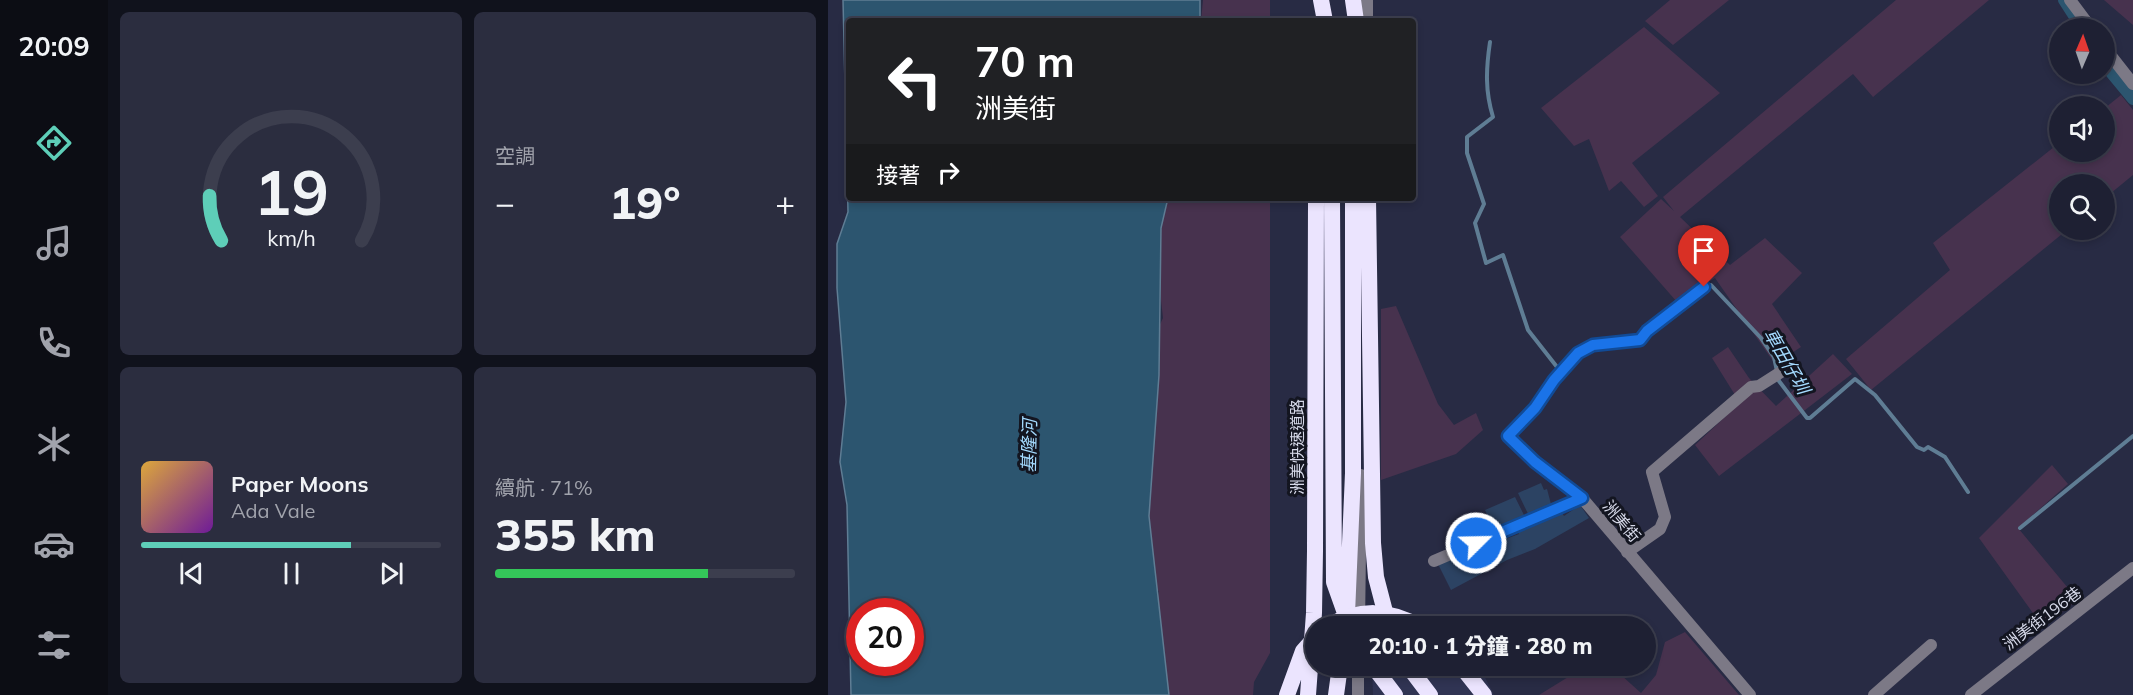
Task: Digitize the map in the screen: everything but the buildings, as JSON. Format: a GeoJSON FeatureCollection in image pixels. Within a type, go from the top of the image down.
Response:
{"type":"FeatureCollection","features":[{"type":"Feature","properties":{"kind":"highway"},"geometry":{"type":"LineString","coordinates":[[1317,18],[1319,0]]}},
{"type":"Feature","properties":{"kind":"highway"},"geometry":{"type":"LineString","coordinates":[[1319,0],[1324,18]]}},
{"type":"Feature","properties":{"kind":"highway"},"geometry":{"type":"LineString","coordinates":[[1352,0],[1354,18]]}},
{"type":"Feature","properties":{"kind":"highway","name":"洲美快速道路"},"geometry":{"type":"LineString","coordinates":[[1308,695],[1316,551],[1316,201]]}},
{"type":"Feature","properties":{"kind":"highway"},"geometry":{"type":"LineString","coordinates":[[1332,201],[1334,582],[1345,616]]}},
{"type":"Feature","properties":{"kind":"highway"},"geometry":{"type":"LineString","coordinates":[[1348,616],[1353,473],[1353,201]]}},
{"type":"Feature","properties":{"kind":"highway"},"geometry":{"type":"LineString","coordinates":[[1368,201],[1373,543],[1376,577],[1386,616]]}},
{"type":"Feature","properties":{"kind":"highway"},"geometry":{"type":"LineString","coordinates":[[1350,616],[1374,612],[1399,616]]}},
{"type":"Feature","properties":{"kind":"highway"},"geometry":{"type":"LineString","coordinates":[[1287,695],[1291,679],[1305,649]]}},
{"type":"Feature","properties":{"kind":"highway"},"geometry":{"type":"LineString","coordinates":[[1336,695],[1339,676]]}},
{"type":"Feature","properties":{"kind":"highway"},"geometry":{"type":"LineString","coordinates":[[1381,676],[1395,695]]}},
{"type":"Feature","properties":{"kind":"highway"},"geometry":{"type":"LineString","coordinates":[[1416,676],[1430,695]]}},
{"type":"Feature","properties":{"kind":"highway"},"geometry":{"type":"LineString","coordinates":[[1469,676],[1484,695]]}},
{"type":"Feature","properties":{"kind":"street"},"geometry":{"type":"LineString","coordinates":[[1366,18],[1367,0]]}},
{"type":"Feature","properties":{"kind":"street"},"geometry":{"type":"LineString","coordinates":[[2070,0],[2084,18]]}},
{"type":"Feature","properties":{"kind":"street"},"geometry":{"type":"LineString","coordinates":[[2115,61],[2133,84]]}},
{"type":"Feature","properties":{"kind":"street"},"geometry":{"type":"LineString","coordinates":[[1359,616],[1362,201]]}},
{"type":"Feature","properties":{"kind":"street","name":"洲美街"},"geometry":{"type":"LineString","coordinates":[[1704,287],[1647,331],[1640,340],[1593,345],[1578,353],[1554,380],[1535,408],[1508,436],[1535,462],[1582,498],[1750,695]]}},
{"type":"Feature","properties":{"kind":"street"},"geometry":{"type":"LineString","coordinates":[[1627,552],[1660,529],[1665,517],[1652,472],[1751,387],[1759,386],[1789,367]]}},
{"type":"Feature","properties":{"kind":"street"},"geometry":{"type":"LineString","coordinates":[[1434,561],[1582,498]]}},
{"type":"Feature","properties":{"kind":"street","name":"洲美街196巷"},"geometry":{"type":"LineString","coordinates":[[1971,695],[2133,568]]}},
{"type":"Feature","properties":{"kind":"street"},"geometry":{"type":"LineString","coordinates":[[1874,695],[1931,645]]}},
{"type":"Feature","properties":{"kind":"street"},"geometry":{"type":"LineString","coordinates":[[1358,676],[1358,695]]}},
{"type":"Feature","properties":{"kind":"shaded area"},"geometry":{"type":"Polygon","coordinates":[[[1203,0],[1270,0],[1270,18],[1201,18],[1203,0]]]}},
{"type":"Feature","properties":{"kind":"shaded area"},"geometry":{"type":"Polygon","coordinates":[[[1670,0],[1729,0],[1673,45],[1645,21],[1670,0]]]}},
{"type":"Feature","properties":{"kind":"shaded area"},"geometry":{"type":"Polygon","coordinates":[[[1896,0],[1989,0],[1873,97],[1853,74],[1680,217],[1730,265],[1765,238],[1802,273],[1772,304],[1801,347],[1775,364],[1715,278],[1677,302],[1620,237],[1661,199],[1674,211],[1663,197],[1896,0]]]}},
{"type":"Feature","properties":{"kind":"shaded area"},"geometry":{"type":"Polygon","coordinates":[[[2104,0],[2133,0],[2133,25],[2104,0]]]}},
{"type":"Feature","properties":{"kind":"shaded area"},"geometry":{"type":"Polygon","coordinates":[[[1644,27],[1720,93],[1632,163],[1658,196],[1644,207],[1621,181],[1609,191],[1589,139],[1574,146],[1541,108],[1644,27]]]}},
{"type":"Feature","properties":{"kind":"shaded area"},"geometry":{"type":"Polygon","coordinates":[[[2121,95],[2133,110],[2133,175],[2115,190],[2115,174],[2049,174],[2049,240],[2055,240],[1871,390],[1846,359],[1950,270],[1933,243],[2049,151],[2049,162],[2115,162],[2115,100],[2121,95]]]}},
{"type":"Feature","properties":{"kind":"shaded area"},"geometry":{"type":"Polygon","coordinates":[[[1165,201],[1270,201],[1270,653],[1254,682],[1253,695],[1151,695],[1165,652],[1154,624],[1159,591],[1145,583],[1154,337],[1163,318],[1155,248],[1165,201]]]}},
{"type":"Feature","properties":{"kind":"shaded area"},"geometry":{"type":"Polygon","coordinates":[[[1396,306],[1438,404],[1454,425],[1476,413],[1483,430],[1456,454],[1381,480],[1381,309],[1396,306]]]}},
{"type":"Feature","properties":{"kind":"shaded area"},"geometry":{"type":"Polygon","coordinates":[[[1728,347],[1749,378],[1776,406],[1833,354],[1852,374],[1719,476],[1695,445],[1740,403],[1712,358],[1728,347]]]}},
{"type":"Feature","properties":{"kind":"shaded area"},"geometry":{"type":"Polygon","coordinates":[[[2052,465],[2068,484],[2018,528],[2078,600],[2043,627],[1979,538],[2052,465]]]}},
{"type":"Feature","properties":{"kind":"shaded area"},"geometry":{"type":"Polygon","coordinates":[[[1685,632],[1739,695],[1539,695],[1570,676],[1622,676],[1641,693],[1656,676],[1665,642],[1685,632]]]}},
{"type":"Feature","properties":{"kind":"shaded area"},"geometry":{"type":"Polygon","coordinates":[[[1372,676],[1484,676],[1494,695],[1373,695],[1372,676]]]}},
{"type":"Feature","properties":{"kind":"water"},"geometry":{"type":"Polygon","coordinates":[[[843,0],[1200,0],[1200,18],[846,18],[846,127],[843,0]]]}},
{"type":"Feature","properties":{"kind":"water","name":"基隆河"},"geometry":{"type":"Polygon","coordinates":[[[848,201],[1167,201],[1161,228],[1159,375],[1149,516],[1169,695],[851,695],[851,676],[924,676],[924,598],[849,598],[847,505],[840,462],[846,402],[837,288],[837,244],[848,212],[848,201]]]}},
{"type":"Feature","properties":{"kind":"waterway"},"geometry":{"type":"LineString","coordinates":[[2064,0],[2076,18]]}},
{"type":"Feature","properties":{"kind":"waterway"},"geometry":{"type":"LineString","coordinates":[[1490,42],[1487,80],[1493,117],[1467,137],[1467,153],[1484,204],[1475,223],[1486,263],[1503,255],[1528,330],[1557,367]]}},
{"type":"Feature","properties":{"kind":"waterway"},"geometry":{"type":"LineString","coordinates":[[2115,77],[2133,99]]}},
{"type":"Feature","properties":{"kind":"waterway","name":"車田仔圳"},"geometry":{"type":"LineString","coordinates":[[1711,285],[1761,338],[1774,357],[1779,381],[1807,418],[1810,418],[1855,379],[1875,395],[1917,447],[1924,450],[1928,447],[1945,457],[1968,492]]}},
{"type":"Feature","properties":{"kind":"waterway"},"geometry":{"type":"LineString","coordinates":[[2020,528],[2133,436]]}},
{"type":"Feature","properties":{"kind":"route"},"geometry":{"type":"LineString","coordinates":[[1476,543],[1582,498],[1535,462],[1508,436],[1535,408],[1564,368],[1578,353],[1593,345],[1640,340],[1647,331],[1704,287]]}}]}
